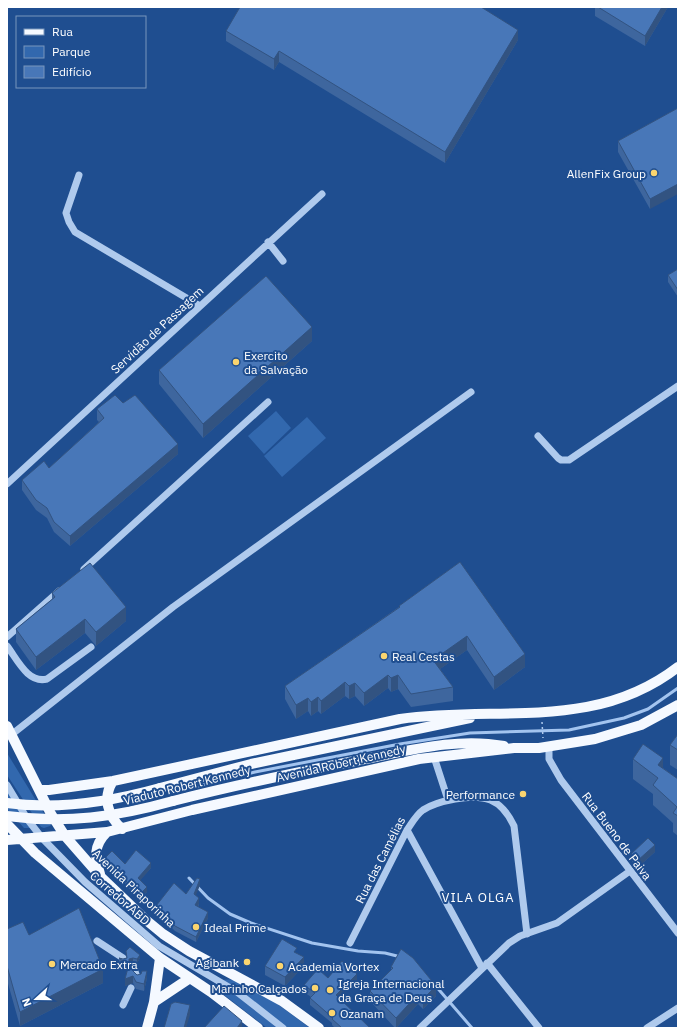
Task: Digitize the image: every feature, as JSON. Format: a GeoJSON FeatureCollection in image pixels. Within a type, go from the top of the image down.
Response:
{"type":"FeatureCollection","features":[{"type":"Feature","properties":{"kind":"main road"},"geometry":{"type":"LineString","coordinates":[[39,790],[55,790],[113,781],[400,719],[426,715],[494,714],[568,710],[606,704],[630,696],[650,686],[678,667]]}},
{"type":"Feature","properties":{"kind":"main road","name":"Avenida Robert Kennedy"},"geometry":{"type":"LineString","coordinates":[[7,840],[107,832],[192,810],[362,771],[434,757],[514,748],[549,747],[595,740],[652,721],[678,705]]}},
{"type":"Feature","properties":{"kind":"main road","name":"Viaduto Robert Kennedy"},"geometry":{"type":"LineString","coordinates":[[7,803],[50,806],[114,799],[251,764],[494,714]]}},
{"type":"Feature","properties":{"kind":"main road","name":"Avenida Piraporinha"},"geometry":{"type":"LineString","coordinates":[[9,730],[39,790],[65,836],[100,876],[163,934],[189,951],[282,1001],[319,1028]]}},
{"type":"Feature","properties":{"kind":"main road","name":"Viaduto Robert Kennedy"},"geometry":{"type":"LineString","coordinates":[[7,816],[53,820],[89,819],[120,815],[242,784],[386,755],[462,743],[490,744],[514,748]]}},
{"type":"Feature","properties":{"kind":"main road"},"geometry":{"type":"LineString","coordinates":[[113,781],[108,794],[108,808],[112,818],[122,829]]}},
{"type":"Feature","properties":{"kind":"main road"},"geometry":{"type":"LineString","coordinates":[[7,824],[21,840],[160,958],[258,1028]]}},
{"type":"Feature","properties":{"kind":"main road"},"geometry":{"type":"LineString","coordinates":[[100,876],[96,860],[96,848],[99,841],[107,832]]}},
{"type":"Feature","properties":{"kind":"main road"},"geometry":{"type":"LineString","coordinates":[[147,1028],[154,1002],[160,958]]}},
{"type":"Feature","properties":{"kind":"main road"},"geometry":{"type":"LineString","coordinates":[[154,1002],[190,978]]}},
{"type":"Feature","properties":{"kind":"street"},"geometry":{"type":"LineString","coordinates":[[79,175],[66,213],[75,232],[200,306]]}},
{"type":"Feature","properties":{"kind":"street","name":"Servidão de Passagem"},"geometry":{"type":"LineString","coordinates":[[7,484],[268,242],[322,194]]}},
{"type":"Feature","properties":{"kind":"street"},"geometry":{"type":"LineString","coordinates":[[268,242],[283,261]]}},
{"type":"Feature","properties":{"kind":"street"},"geometry":{"type":"LineString","coordinates":[[538,436],[558,458],[561,460],[569,460],[678,386]]}},
{"type":"Feature","properties":{"kind":"street"},"geometry":{"type":"LineString","coordinates":[[9,730],[179,603],[471,392]]}},
{"type":"Feature","properties":{"kind":"street"},"geometry":{"type":"LineString","coordinates":[[78,574],[268,402]]}},
{"type":"Feature","properties":{"kind":"street"},"geometry":{"type":"LineString","coordinates":[[7,637],[66,584]]}},
{"type":"Feature","properties":{"kind":"street"},"geometry":{"type":"LineString","coordinates":[[7,646],[31,678],[42,680],[47,679],[91,647]]}},
{"type":"Feature","properties":{"kind":"street","name":"Rua Bueno de Paiva"},"geometry":{"type":"LineString","coordinates":[[549,747],[549,760],[556,773],[678,933]]}},
{"type":"Feature","properties":{"kind":"street"},"geometry":{"type":"LineString","coordinates":[[434,757],[448,800]]}},
{"type":"Feature","properties":{"kind":"street","name":"Corredor ABD"},"geometry":{"type":"LineString","coordinates":[[7,784],[28,820],[42,838],[76,874],[159,946],[237,992],[282,1028]]}},
{"type":"Feature","properties":{"kind":"street","name":"Rua das Camélias"},"geometry":{"type":"LineString","coordinates":[[350,943],[407,830],[422,811],[429,806],[448,800],[472,796],[483,798],[497,804],[512,821],[516,834],[527,934]]}},
{"type":"Feature","properties":{"kind":"street"},"geometry":{"type":"LineString","coordinates":[[407,830],[484,966],[539,1028]]}},
{"type":"Feature","properties":{"kind":"street"},"geometry":{"type":"LineString","coordinates":[[420,1028],[452,995],[509,943],[527,934],[557,923],[630,871]]}},
{"type":"Feature","properties":{"kind":"street"},"geometry":{"type":"LineString","coordinates":[[97,942],[123,958]]}},
{"type":"Feature","properties":{"kind":"street"},"geometry":{"type":"LineString","coordinates":[[133,966],[137,977]]}},
{"type":"Feature","properties":{"kind":"street"},"geometry":{"type":"LineString","coordinates":[[123,1005],[131,988]]}},
{"type":"Feature","properties":{"kind":"street"},"geometry":{"type":"LineString","coordinates":[[647,1028],[678,1008]]}},
{"type":"Feature","properties":{"kind":"path"},"geometry":{"type":"LineString","coordinates":[[542,725],[543,735]]}},
{"type":"Feature","properties":{"kind":"green space"},"geometry":{"type":"Polygon","coordinates":[[[276,411],[291,428],[264,454],[248,436],[276,411]]]}},
{"type":"Feature","properties":{"kind":"green space"},"geometry":{"type":"Polygon","coordinates":[[[307,417],[326,438],[282,477],[264,456],[307,417]]]}},
{"type":"Feature","properties":{"kind":"green space"},"geometry":{"type":"Polygon","coordinates":[[[7,753],[51,825],[50,826],[44,828],[41,827],[7,775],[7,753]]]}},
{"type":"Feature","properties":{"kind":"green space"},"geometry":{"type":"Polygon","coordinates":[[[7,789],[32,828],[24,828],[7,809],[7,789]]]}},
{"type":"Feature","properties":{"kind":"green space"},"geometry":{"type":"Polygon","coordinates":[[[236,979],[272,1000],[310,1028],[267,1028],[219,991],[222,980],[236,979]]]}},
{"type":"Feature","properties":{"kind":"building"},"geometry":{"type":"Polygon","coordinates":[[[240,7],[481,7],[518,30],[445,152],[279,51],[274,59],[226,31],[240,7]]]}},
{"type":"Feature","properties":{"kind":"building"},"geometry":{"type":"Polygon","coordinates":[[[598,7],[662,7],[645,36],[598,7]]]}},
{"type":"Feature","properties":{"kind":"building","name":"AllenFix Group"},"geometry":{"type":"Polygon","coordinates":[[[678,108],[678,184],[650,199],[618,141],[678,108]]]}},
{"type":"Feature","properties":{"kind":"building"},"geometry":{"type":"Polygon","coordinates":[[[678,269],[678,290],[668,275],[678,269]]]}},
{"type":"Feature","properties":{"kind":"building","name":"Exercito da Salvação"},"geometry":{"type":"Polygon","coordinates":[[[266,276],[312,327],[203,424],[159,370],[266,276]]]}},
{"type":"Feature","properties":{"kind":"building"},"geometry":{"type":"Polygon","coordinates":[[[115,395],[123,403],[135,395],[178,444],[70,536],[54,522],[47,508],[36,500],[22,480],[44,461],[49,468],[104,418],[97,409],[115,395]]]}},
{"type":"Feature","properties":{"kind":"building"},"geometry":{"type":"Polygon","coordinates":[[[460,562],[525,654],[494,677],[467,636],[433,660],[453,687],[411,694],[398,675],[391,678],[388,675],[364,693],[355,683],[349,686],[345,682],[321,701],[318,697],[311,702],[308,698],[296,705],[285,686],[400,607],[399,606],[460,562]]]}},
{"type":"Feature","properties":{"kind":"building"},"geometry":{"type":"Polygon","coordinates":[[[90,563],[126,607],[96,632],[85,619],[36,657],[16,629],[55,597],[52,593],[90,563]]]}},
{"type":"Feature","properties":{"kind":"building"},"geometry":{"type":"Polygon","coordinates":[[[678,734],[678,750],[670,745],[678,734]]]}},
{"type":"Feature","properties":{"kind":"building"},"geometry":{"type":"Polygon","coordinates":[[[643,744],[663,758],[658,765],[678,779],[678,816],[673,813],[677,807],[653,785],[658,778],[633,759],[643,744]]]}},
{"type":"Feature","properties":{"kind":"building"},"geometry":{"type":"Polygon","coordinates":[[[648,838],[655,845],[637,861],[631,854],[648,838]]]}},
{"type":"Feature","properties":{"kind":"building"},"geometry":{"type":"Polygon","coordinates":[[[136,850],[151,863],[138,878],[147,887],[139,895],[105,858],[112,851],[125,864],[136,850]]]}},
{"type":"Feature","properties":{"kind":"building"},"geometry":{"type":"Polygon","coordinates":[[[197,878],[200,879],[194,894],[199,898],[195,905],[208,912],[196,937],[175,926],[156,906],[174,883],[186,894],[197,878]]]}},
{"type":"Feature","properties":{"kind":"building","name":"Mercado Extra"},"geometry":{"type":"Polygon","coordinates":[[[79,908],[103,969],[20,1012],[7,966],[7,929],[23,922],[29,935],[79,908]]]}},
{"type":"Feature","properties":{"kind":"building"},"geometry":{"type":"Polygon","coordinates":[[[282,939],[297,948],[294,952],[304,957],[285,977],[265,966],[282,939]]]}},
{"type":"Feature","properties":{"kind":"building"},"geometry":{"type":"Polygon","coordinates":[[[130,947],[140,955],[137,959],[129,959],[129,966],[119,958],[127,958],[126,951],[130,947]]]}},
{"type":"Feature","properties":{"kind":"building"},"geometry":{"type":"Polygon","coordinates":[[[401,949],[413,958],[436,986],[423,999],[418,994],[396,1018],[370,991],[393,968],[391,967],[401,949]]]}},
{"type":"Feature","properties":{"kind":"building"},"geometry":{"type":"Polygon","coordinates":[[[342,961],[357,974],[336,995],[370,1028],[342,1028],[310,998],[315,993],[304,985],[318,969],[328,978],[342,961]]]}},
{"type":"Feature","properties":{"kind":"building"},"geometry":{"type":"Polygon","coordinates":[[[128,968],[137,975],[141,974],[142,971],[147,971],[144,984],[136,982],[133,976],[125,979],[128,968]]]}},
{"type":"Feature","properties":{"kind":"building"},"geometry":{"type":"Polygon","coordinates":[[[175,1002],[190,1005],[184,1028],[164,1028],[171,1004],[175,1002]]]}},
{"type":"Feature","properties":{"kind":"building"},"geometry":{"type":"Polygon","coordinates":[[[224,1006],[242,1021],[237,1028],[204,1028],[224,1006]]]}},
{"type":"Feature","properties":{"kind":"waterway"},"geometry":{"type":"LineString","coordinates":[[186,789],[255,772],[400,744],[470,733],[569,730],[624,718],[648,709],[678,688]]}},
{"type":"Feature","properties":{"kind":"waterway"},"geometry":{"type":"LineString","coordinates":[[189,878],[208,898],[230,914],[251,923],[312,943],[358,951],[385,953],[401,957]]}},
{"type":"Feature","properties":{"kind":"waterway"},"geometry":{"type":"LineString","coordinates":[[434,984],[472,1028]]}},
{"type":"Feature","properties":{"kind":"place","name":"AllenFix Group"},"geometry":{"type":"Point","coordinates":[654,173]}},
{"type":"Feature","properties":{"kind":"place","name":"Exercito da Salvação"},"geometry":{"type":"Point","coordinates":[236,362]}},
{"type":"Feature","properties":{"kind":"place","name":"Real Cestas"},"geometry":{"type":"Point","coordinates":[384,656]}},
{"type":"Feature","properties":{"kind":"place","name":"Performance"},"geometry":{"type":"Point","coordinates":[523,794]}},
{"type":"Feature","properties":{"kind":"place","name":"Ideal Prime"},"geometry":{"type":"Point","coordinates":[196,927]}},
{"type":"Feature","properties":{"kind":"place","name":"Agibank"},"geometry":{"type":"Point","coordinates":[247,962]}},
{"type":"Feature","properties":{"kind":"place","name":"Mercado Extra"},"geometry":{"type":"Point","coordinates":[52,964]}},
{"type":"Feature","properties":{"kind":"place","name":"Academia Vortex"},"geometry":{"type":"Point","coordinates":[280,966]}},
{"type":"Feature","properties":{"kind":"place","name":"Marinho Calçados"},"geometry":{"type":"Point","coordinates":[315,988]}},
{"type":"Feature","properties":{"kind":"place","name":"Igreja Internacional da Graça de Deus"},"geometry":{"type":"Point","coordinates":[330,990]}},
{"type":"Feature","properties":{"kind":"place","name":"Ozanam"},"geometry":{"type":"Point","coordinates":[332,1013]}},
{"type":"Feature","properties":{"kind":"district","name":"VILA OLGA"},"geometry":{"type":"Point","coordinates":[478,897]}}]}
